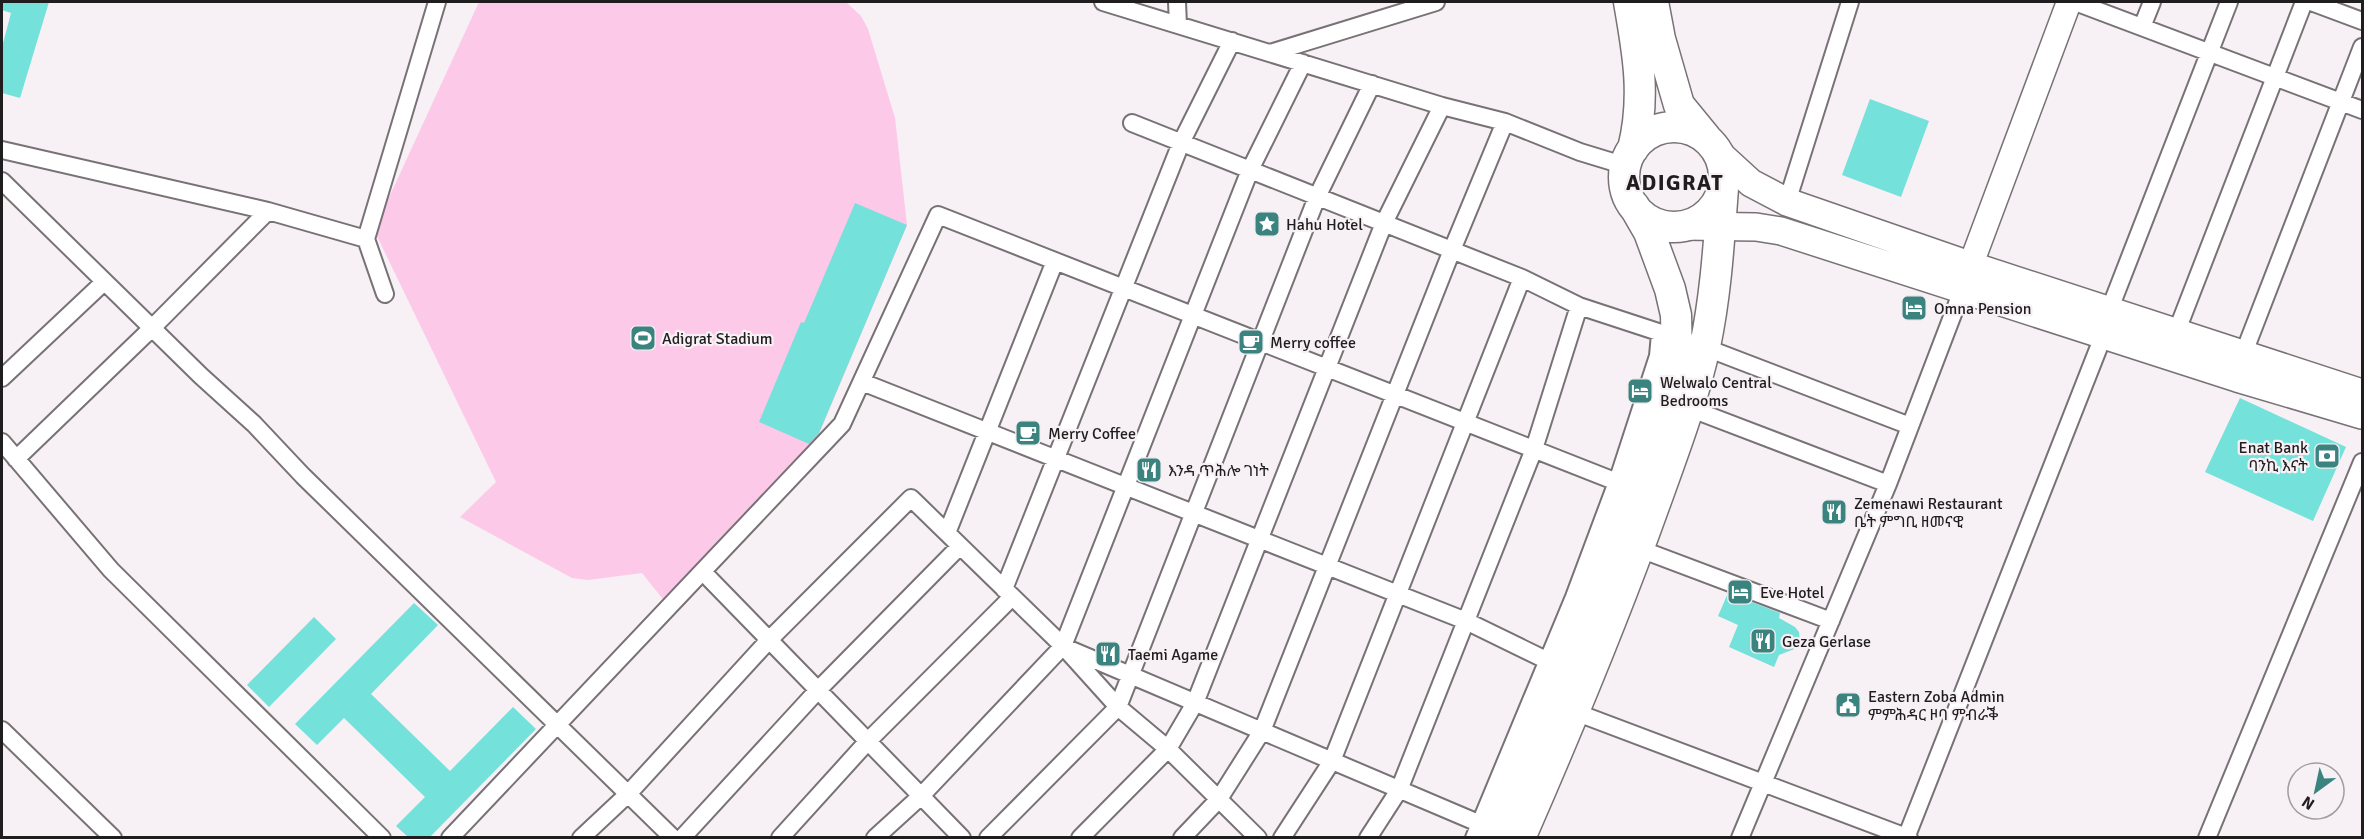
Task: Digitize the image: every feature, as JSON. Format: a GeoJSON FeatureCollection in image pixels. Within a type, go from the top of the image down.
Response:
{"type":"FeatureCollection","features":[{"type":"Feature","properties":{"kind":"highway"},"geometry":{"type":"LineString","coordinates":[[1496,834],[1689,408],[1681,340],[1670,289],[1649,232],[1625,187],[1641,106],[1638,51],[1629,2]]}},
{"type":"Feature","properties":{"kind":"highway"},"geometry":{"type":"LineString","coordinates":[[1496,834],[1575,712],[1627,544],[1681,340],[1714,295],[1724,170],[1714,148],[1679,105],[1660,39],[1653,2]]}},
{"type":"Feature","properties":{"kind":"highway"},"geometry":{"type":"LineString","coordinates":[[1629,158],[1652,133],[1670,128],[1690,130],[1714,148]]}},
{"type":"Feature","properties":{"kind":"highway"},"geometry":{"type":"LineString","coordinates":[[1634,206],[1645,218],[1654,223],[1684,226],[1709,214],[1719,200],[1723,189]]}},
{"type":"Feature","properties":{"kind":"main road"},"geometry":{"type":"LineString","coordinates":[[1714,148],[1751,183],[1787,202],[1966,276],[2106,322],[2236,378],[2362,415]]}},
{"type":"Feature","properties":{"kind":"main road"},"geometry":{"type":"LineString","coordinates":[[1684,226],[1756,227],[1781,231],[1966,276]]}},
{"type":"Feature","properties":{"kind":"main road"},"geometry":{"type":"LineString","coordinates":[[2106,322],[2176,333],[2362,393]]}},
{"type":"Feature","properties":{"kind":"street"},"geometry":{"type":"LineString","coordinates":[[385,294],[366,239],[437,2]]}},
{"type":"Feature","properties":{"kind":"street"},"geometry":{"type":"LineString","coordinates":[[1103,2],[1442,106],[1505,122],[1580,152],[1629,158]]}},
{"type":"Feature","properties":{"kind":"street"},"geometry":{"type":"LineString","coordinates":[[1177,2],[1178,25]]}},
{"type":"Feature","properties":{"kind":"street"},"geometry":{"type":"LineString","coordinates":[[1270,53],[1436,2]]}},
{"type":"Feature","properties":{"kind":"street"},"geometry":{"type":"LineString","coordinates":[[1787,202],[1850,2]]}},
{"type":"Feature","properties":{"kind":"street"},"geometry":{"type":"LineString","coordinates":[[1740,837],[1888,484],[2069,2]]}},
{"type":"Feature","properties":{"kind":"street"},"geometry":{"type":"LineString","coordinates":[[2075,2],[2362,110]]}},
{"type":"Feature","properties":{"kind":"street"},"geometry":{"type":"LineString","coordinates":[[2142,27],[2152,2]]}},
{"type":"Feature","properties":{"kind":"street"},"geometry":{"type":"LineString","coordinates":[[1575,712],[1907,837],[2229,2]]}},
{"type":"Feature","properties":{"kind":"street"},"geometry":{"type":"LineString","coordinates":[[2176,333],[2304,2]]}},
{"type":"Feature","properties":{"kind":"street"},"geometry":{"type":"LineString","coordinates":[[2311,2],[2362,21]]}},
{"type":"Feature","properties":{"kind":"street"},"geometry":{"type":"LineString","coordinates":[[780,837],[1008,592],[1057,458],[1181,142],[1232,41]]}},
{"type":"Feature","properties":{"kind":"street"},"geometry":{"type":"LineString","coordinates":[[2243,355],[2362,47]]}},
{"type":"Feature","properties":{"kind":"street"},"geometry":{"type":"LineString","coordinates":[[875,837],[921,796],[1063,646],[1250,170],[1303,63]]}},
{"type":"Feature","properties":{"kind":"street"},"geometry":{"type":"LineString","coordinates":[[988,837],[1118,707],[1317,196],[1372,84]]}},
{"type":"Feature","properties":{"kind":"street"},"geometry":{"type":"LineString","coordinates":[[1080,837],[1168,749],[1195,703],[1384,223],[1442,106]]}},
{"type":"Feature","properties":{"kind":"street"},"geometry":{"type":"LineString","coordinates":[[1182,837],[1219,799],[1262,731],[1505,122]]}},
{"type":"Feature","properties":{"kind":"street"},"geometry":{"type":"LineString","coordinates":[[1132,123],[1522,278],[1579,306],[1681,340],[1910,426]]}},
{"type":"Feature","properties":{"kind":"street"},"geometry":{"type":"LineString","coordinates":[[2,150],[268,211],[366,239]]}},
{"type":"Feature","properties":{"kind":"street"},"geometry":{"type":"LineString","coordinates":[[2,181],[104,282],[254,424],[311,483],[673,837]]}},
{"type":"Feature","properties":{"kind":"street"},"geometry":{"type":"LineString","coordinates":[[16,459],[152,328],[268,211]]}},
{"type":"Feature","properties":{"kind":"street"},"geometry":{"type":"LineString","coordinates":[[450,837],[842,424],[938,215],[1617,482]]}},
{"type":"Feature","properties":{"kind":"street"},"geometry":{"type":"LineString","coordinates":[[947,533],[1055,261]]}},
{"type":"Feature","properties":{"kind":"street"},"geometry":{"type":"LineString","coordinates":[[1282,837],[1332,761],[1522,278]]}},
{"type":"Feature","properties":{"kind":"street"},"geometry":{"type":"LineString","coordinates":[[2,378],[104,282]]}},
{"type":"Feature","properties":{"kind":"street"},"geometry":{"type":"LineString","coordinates":[[1368,837],[1400,790],[1534,449],[1579,306]]}},
{"type":"Feature","properties":{"kind":"street"},"geometry":{"type":"LineString","coordinates":[[1063,646],[1400,790],[1496,834],[1546,660],[1574,597],[1617,482],[1658,356],[1681,340]]}},
{"type":"Feature","properties":{"kind":"street"},"geometry":{"type":"LineString","coordinates":[[862,382],[1466,621],[1546,660]]}},
{"type":"Feature","properties":{"kind":"street"},"geometry":{"type":"LineString","coordinates":[[1689,408],[1888,484]]}},
{"type":"Feature","properties":{"kind":"street"},"geometry":{"type":"LineString","coordinates":[[2,442],[111,570],[373,835]]}},
{"type":"Feature","properties":{"kind":"street"},"geometry":{"type":"LineString","coordinates":[[2206,837],[2362,462]]}},
{"type":"Feature","properties":{"kind":"street"},"geometry":{"type":"LineString","coordinates":[[581,837],[628,794],[770,640],[911,498],[1063,646],[1118,707],[1168,749],[1258,837]]}},
{"type":"Feature","properties":{"kind":"street"},"geometry":{"type":"LineString","coordinates":[[1627,544],[1831,621]]}},
{"type":"Feature","properties":{"kind":"street"},"geometry":{"type":"LineString","coordinates":[[681,837],[818,690],[960,546]]}},
{"type":"Feature","properties":{"kind":"street"},"geometry":{"type":"LineString","coordinates":[[703,572],[962,837]]}},
{"type":"Feature","properties":{"kind":"street"},"geometry":{"type":"LineString","coordinates":[[2,730],[113,837]]}},
{"type":"Feature","properties":{"kind":"shaded area","name":"Adigrat Stadium"},"geometry":{"type":"Polygon","coordinates":[[[479,2],[846,2],[861,16],[868,29],[895,118],[907,225],[814,446],[666,603],[642,573],[588,580],[572,578],[460,517],[496,482],[374,230],[479,2]]]}},
{"type":"Feature","properties":{"kind":"building"},"geometry":{"type":"Polygon","coordinates":[[[2,2],[49,2],[20,98],[2,93],[2,47],[11,13],[2,10],[2,2]]]}},
{"type":"Feature","properties":{"kind":"building"},"geometry":{"type":"Polygon","coordinates":[[[1870,99],[1929,121],[1901,197],[1842,175],[1870,99]]]}},
{"type":"Feature","properties":{"kind":"building"},"geometry":{"type":"Polygon","coordinates":[[[855,203],[907,225],[819,433],[809,444],[759,422],[855,203]]]}},
{"type":"Feature","properties":{"kind":"building"},"geometry":{"type":"Polygon","coordinates":[[[2240,398],[2346,447],[2313,521],[2205,472],[2240,398]]]}},
{"type":"Feature","properties":{"kind":"building"},"geometry":{"type":"Polygon","coordinates":[[[1728,593],[1780,613],[1779,618],[1795,627],[1799,632],[1800,643],[1797,648],[1779,655],[1774,667],[1729,647],[1738,625],[1718,616],[1728,593]]]}},
{"type":"Feature","properties":{"kind":"building"},"geometry":{"type":"Polygon","coordinates":[[[414,603],[438,625],[371,694],[450,771],[513,707],[536,729],[430,837],[408,837],[396,826],[425,797],[344,718],[317,745],[295,724],[414,603]]]}},
{"type":"Feature","properties":{"kind":"building"},"geometry":{"type":"Polygon","coordinates":[[[314,617],[336,639],[269,707],[247,685],[314,617]]]}},
{"type":"Feature","properties":{"kind":"place","name":"Hahu Hotel"},"geometry":{"type":"Point","coordinates":[1267,224]}},
{"type":"Feature","properties":{"kind":"place","name":"Omna Pension"},"geometry":{"type":"Point","coordinates":[1914,308]}},
{"type":"Feature","properties":{"kind":"place","name":"Adigrat Stadium"},"geometry":{"type":"Point","coordinates":[643,338]}},
{"type":"Feature","properties":{"kind":"place","name":"Merry coffee"},"geometry":{"type":"Point","coordinates":[1251,342]}},
{"type":"Feature","properties":{"kind":"place","name":"Welwalo Central Bedrooms"},"geometry":{"type":"Point","coordinates":[1640,391]}},
{"type":"Feature","properties":{"kind":"place","name":"Merry Coffee"},"geometry":{"type":"Point","coordinates":[1028,433]}},
{"type":"Feature","properties":{"kind":"place","name":"Enat Bank ባንኪ እናት"},"geometry":{"type":"Point","coordinates":[2327,456]}},
{"type":"Feature","properties":{"kind":"place","name":"እንዳ ጥሕሎ ገነት"},"geometry":{"type":"Point","coordinates":[1149,470]}},
{"type":"Feature","properties":{"kind":"place","name":"Zemenawi Restaurant ቤት ምግቢ ዘመናዊ"},"geometry":{"type":"Point","coordinates":[1834,512]}},
{"type":"Feature","properties":{"kind":"place","name":"Eve Hotel"},"geometry":{"type":"Point","coordinates":[1740,592]}},
{"type":"Feature","properties":{"kind":"place","name":"Geza Gerlase"},"geometry":{"type":"Point","coordinates":[1763,641]}},
{"type":"Feature","properties":{"kind":"place","name":"Taemi Agame"},"geometry":{"type":"Point","coordinates":[1108,654]}},
{"type":"Feature","properties":{"kind":"place","name":"Eastern Zoba Admin ምምሕዳር ዞባ ምብራቕ"},"geometry":{"type":"Point","coordinates":[1848,705]}},
{"type":"Feature","properties":{"kind":"district","name":"ADIGRAT"},"geometry":{"type":"Point","coordinates":[1675,182]}}]}
